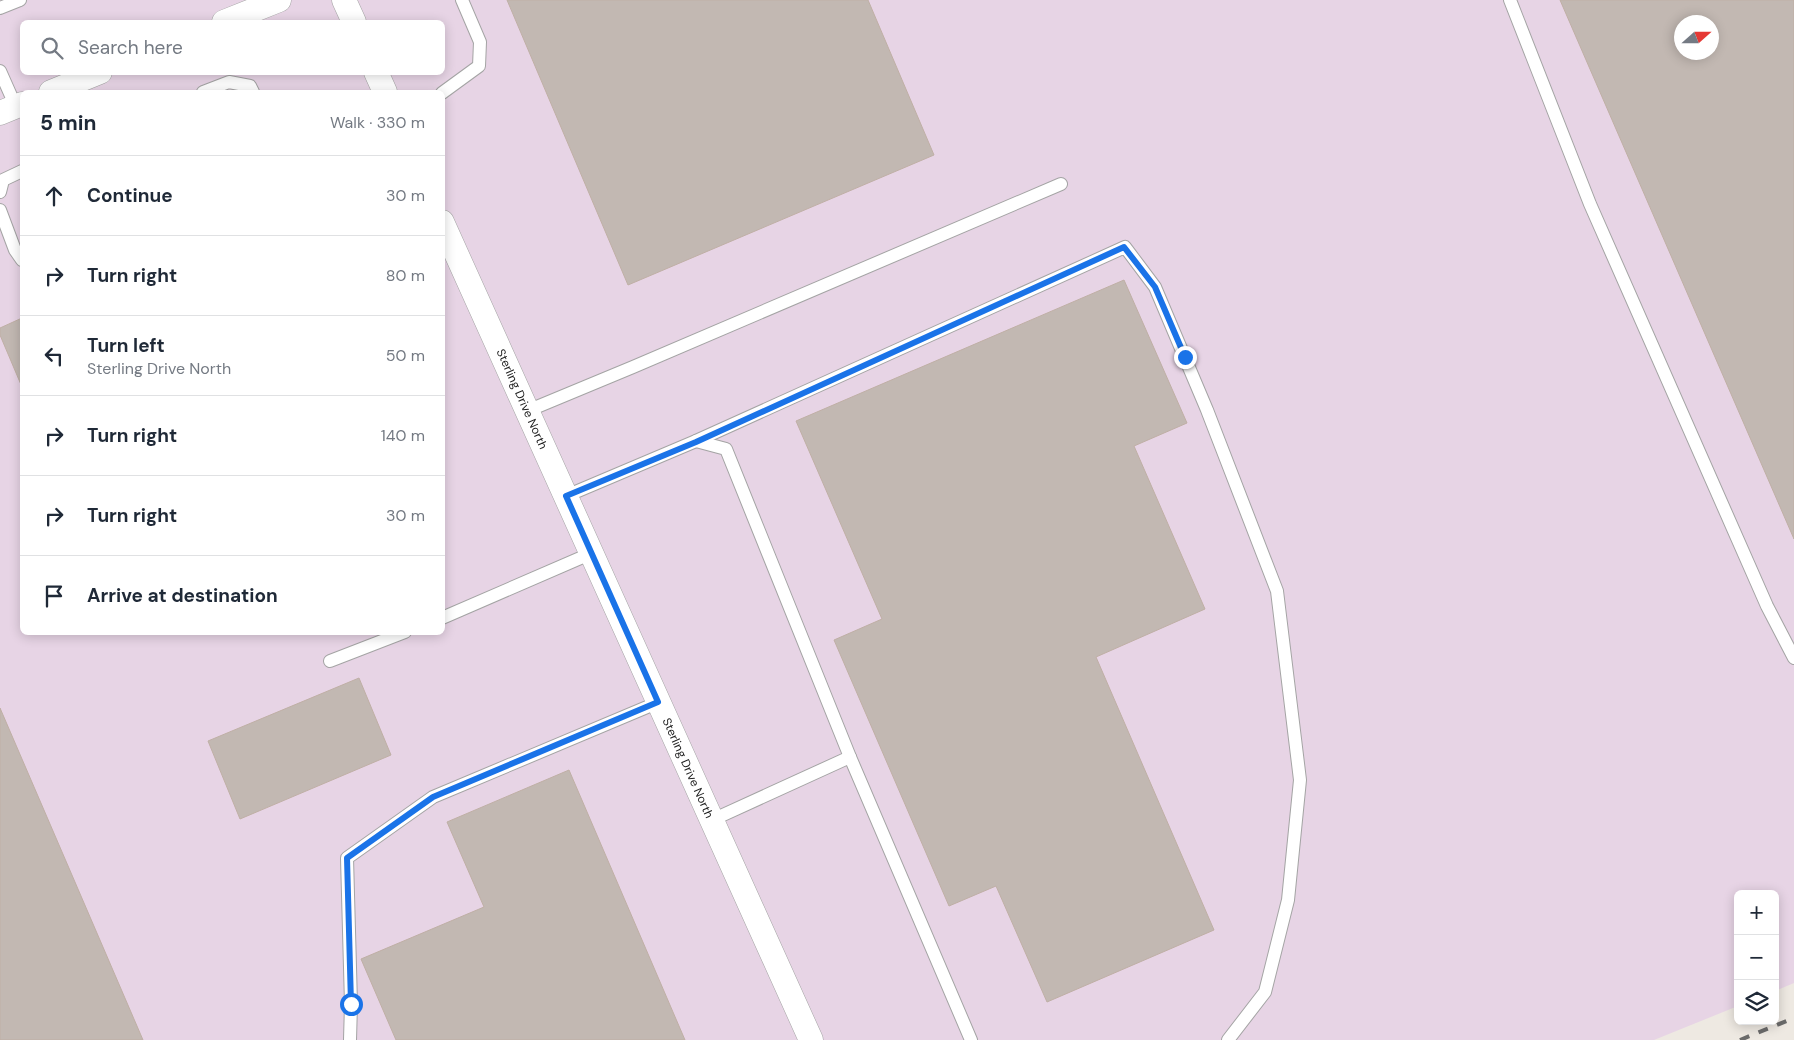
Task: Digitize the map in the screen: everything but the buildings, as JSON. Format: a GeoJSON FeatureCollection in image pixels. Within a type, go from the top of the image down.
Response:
{"type":"FeatureCollection","features":[{"type":"Feature","properties":{"kind":"street"},"geometry":{"type":"LineString","coordinates":[[229,20],[279,0]]}},
{"type":"Feature","properties":{"kind":"street"},"geometry":{"type":"LineString","coordinates":[[344,0],[353,20]]}},
{"type":"Feature","properties":{"kind":"street"},"geometry":{"type":"LineString","coordinates":[[56,90],[93,75]]}},
{"type":"Feature","properties":{"kind":"street"},"geometry":{"type":"LineString","coordinates":[[377,75],[384,90]]}},
{"type":"Feature","properties":{"kind":"street","name":"Sterling Drive North"},"geometry":{"type":"LineString","coordinates":[[445,229],[811,1040]]}},
{"type":"Feature","properties":{"kind":"lane"},"geometry":{"type":"LineString","coordinates":[[0,8],[20,0]]}},
{"type":"Feature","properties":{"kind":"lane"},"geometry":{"type":"LineString","coordinates":[[445,91],[479,66],[480,42],[462,0]]}},
{"type":"Feature","properties":{"kind":"lane"},"geometry":{"type":"LineString","coordinates":[[1510,0],[1590,204],[1767,606],[1794,658]]}},
{"type":"Feature","properties":{"kind":"lane"},"geometry":{"type":"LineString","coordinates":[[0,71],[13,108]]}},
{"type":"Feature","properties":{"kind":"lane"},"geometry":{"type":"LineString","coordinates":[[208,90],[228,82],[250,86],[252,90]]}},
{"type":"Feature","properties":{"kind":"lane"},"geometry":{"type":"LineString","coordinates":[[0,192],[2,180],[20,172]]}},
{"type":"Feature","properties":{"kind":"lane"},"geometry":{"type":"LineString","coordinates":[[527,411],[1061,184]]}},
{"type":"Feature","properties":{"kind":"lane"},"geometry":{"type":"LineString","coordinates":[[0,210],[15,250],[20,257]]}},
{"type":"Feature","properties":{"kind":"lane"},"geometry":{"type":"LineString","coordinates":[[566,496],[696,442],[1124,247],[1155,287],[1207,410],[1277,591],[1300,780],[1288,900],[1265,992],[1228,1040]]}},
{"type":"Feature","properties":{"kind":"lane"},"geometry":{"type":"LineString","coordinates":[[696,442],[726,449],[850,757],[971,1040]]}},
{"type":"Feature","properties":{"kind":"lane"},"geometry":{"type":"LineString","coordinates":[[445,617],[592,553]]}},
{"type":"Feature","properties":{"kind":"lane"},"geometry":{"type":"LineString","coordinates":[[330,661],[397,635]]}},
{"type":"Feature","properties":{"kind":"lane"},"geometry":{"type":"LineString","coordinates":[[350,1040],[351,1004],[347,858],[433,797],[658,702]]}},
{"type":"Feature","properties":{"kind":"lane"},"geometry":{"type":"LineString","coordinates":[[712,820],[850,757]]}},
{"type":"Feature","properties":{"kind":"shaded area"},"geometry":{"type":"Polygon","coordinates":[[[0,0],[1794,0],[1794,983],[1779,989],[1779,890],[1734,890],[1734,1008],[1654,1040],[0,1040],[0,0]]]}},
{"type":"Feature","properties":{"kind":"railway"},"geometry":{"type":"LineString","coordinates":[[1740,1040],[1794,1018]]}},
{"type":"Feature","properties":{"kind":"route"},"geometry":{"type":"LineString","coordinates":[[351,1004],[347,858],[433,797],[658,702],[566,496],[696,442],[1124,247],[1155,287],[1185,357]]}}]}
